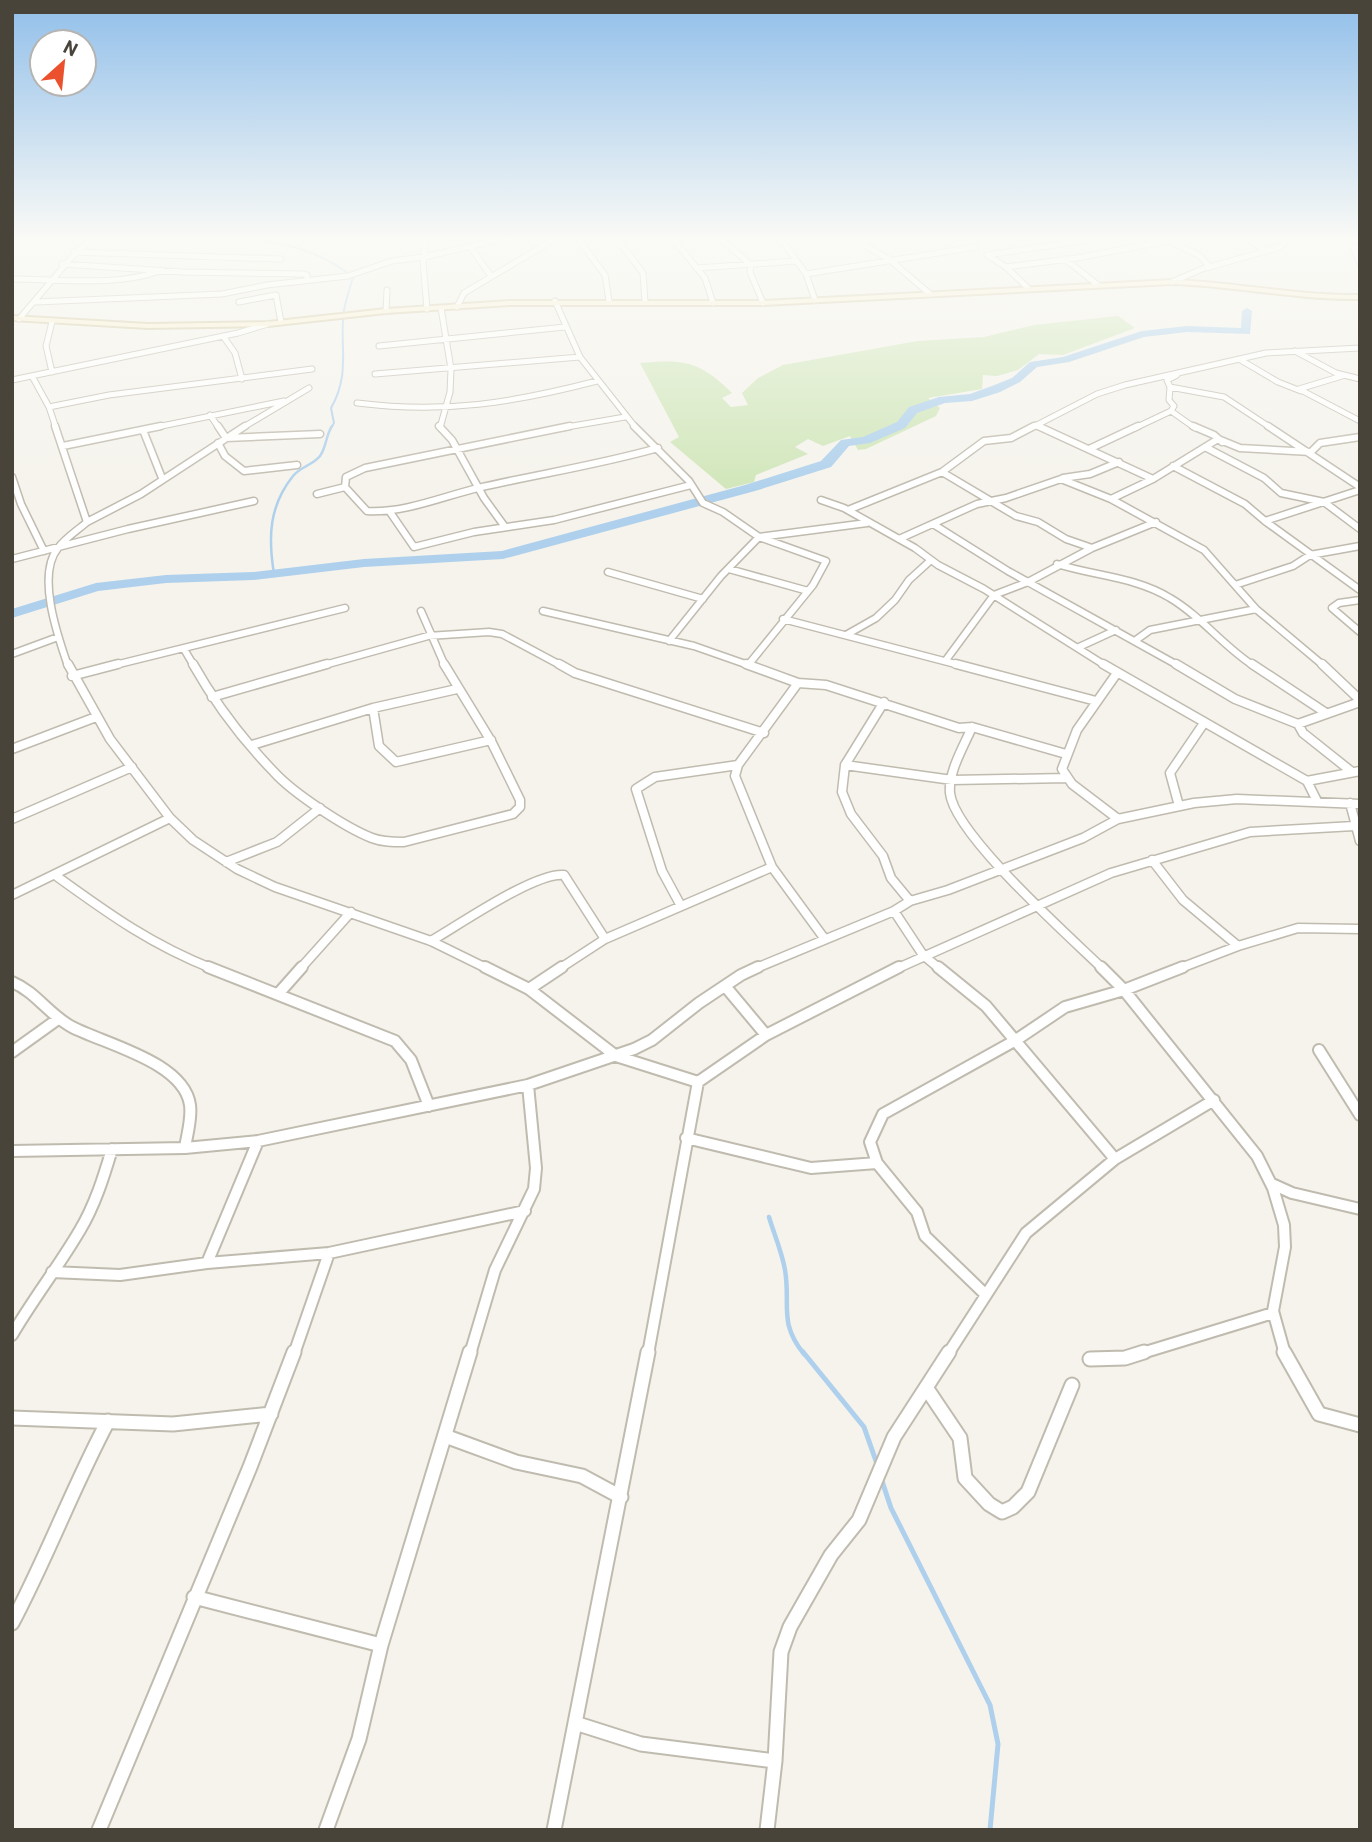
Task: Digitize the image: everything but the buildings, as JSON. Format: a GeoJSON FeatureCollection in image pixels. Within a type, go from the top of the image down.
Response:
{"type":"FeatureCollection","features":[{"type":"Feature","properties":{"kind":"street"},"geometry":{"type":"LineString","coordinates":[[51,325],[46,343],[51,372]]}},
{"type":"Feature","properties":{"kind":"street"},"geometry":{"type":"LineString","coordinates":[[136,325],[219,325]]}},
{"type":"Feature","properties":{"kind":"street"},"geometry":{"type":"LineString","coordinates":[[12,380],[264,325]]}},
{"type":"Feature","properties":{"kind":"street"},"geometry":{"type":"LineString","coordinates":[[444,325],[451,369],[450,392],[439,425],[442,432],[452,440],[478,488],[505,527]]}},
{"type":"Feature","properties":{"kind":"street"},"geometry":{"type":"LineString","coordinates":[[379,345],[565,327],[580,356],[625,417],[658,448],[691,485],[703,503],[723,512],[759,537],[826,561],[808,591],[749,664]]}},
{"type":"Feature","properties":{"kind":"street"},"geometry":{"type":"LineString","coordinates":[[223,336],[235,353],[242,379]]}},
{"type":"Feature","properties":{"kind":"street"},"geometry":{"type":"LineString","coordinates":[[848,510],[942,472],[979,444],[1005,440],[1097,394],[1154,377],[1239,359],[1293,350],[1360,348]]}},
{"type":"Feature","properties":{"kind":"street"},"geometry":{"type":"LineString","coordinates":[[1293,350],[1342,376],[1360,379]]}},
{"type":"Feature","properties":{"kind":"street"},"geometry":{"type":"LineString","coordinates":[[375,374],[580,356]]}},
{"type":"Feature","properties":{"kind":"street"},"geometry":{"type":"LineString","coordinates":[[1239,359],[1278,383],[1301,391],[1360,421]]}},
{"type":"Feature","properties":{"kind":"street"},"geometry":{"type":"LineString","coordinates":[[50,407],[109,396],[312,369]]}},
{"type":"Feature","properties":{"kind":"street"},"geometry":{"type":"LineString","coordinates":[[1090,449],[1171,411],[1174,406],[1169,400],[1170,387],[1167,380],[1186,372]]}},
{"type":"Feature","properties":{"kind":"street"},"geometry":{"type":"LineString","coordinates":[[32,376],[50,407],[87,522]]}},
{"type":"Feature","properties":{"kind":"street"},"geometry":{"type":"LineString","coordinates":[[1301,391],[1300,387],[1342,376]]}},
{"type":"Feature","properties":{"kind":"street"},"geometry":{"type":"LineString","coordinates":[[357,402],[407,409],[444,409],[536,397],[597,381]]}},
{"type":"Feature","properties":{"kind":"street"},"geometry":{"type":"LineString","coordinates":[[1170,387],[1224,397],[1238,409],[1311,452],[1360,488]]}},
{"type":"Feature","properties":{"kind":"street"},"geometry":{"type":"LineString","coordinates":[[309,388],[162,478],[151,490],[87,522],[58,547],[51,559],[51,611],[72,676],[96,717],[170,818],[193,839],[226,862],[275,887],[431,941],[529,989],[616,1056],[698,1082]]}},
{"type":"Feature","properties":{"kind":"street"},"geometry":{"type":"LineString","coordinates":[[63,446],[292,400]]}},
{"type":"Feature","properties":{"kind":"street"},"geometry":{"type":"LineString","coordinates":[[1171,411],[1200,431],[1214,435],[1229,447]]}},
{"type":"Feature","properties":{"kind":"street"},"geometry":{"type":"LineString","coordinates":[[210,415],[226,438]]}},
{"type":"Feature","properties":{"kind":"street"},"geometry":{"type":"LineString","coordinates":[[625,417],[352,472],[346,477],[345,487],[366,510],[390,512],[478,488],[579,470],[658,448]]}},
{"type":"Feature","properties":{"kind":"street"},"geometry":{"type":"LineString","coordinates":[[1036,425],[1153,479]]}},
{"type":"Feature","properties":{"kind":"street"},"geometry":{"type":"LineString","coordinates":[[143,430],[162,478]]}},
{"type":"Feature","properties":{"kind":"street"},"geometry":{"type":"LineString","coordinates":[[226,438],[320,434]]}},
{"type":"Feature","properties":{"kind":"street"},"geometry":{"type":"LineString","coordinates":[[1311,452],[1320,443],[1360,437]]}},
{"type":"Feature","properties":{"kind":"street"},"geometry":{"type":"LineString","coordinates":[[1111,499],[1153,479],[1218,439],[1229,447],[1251,451],[1288,449],[1311,452]]}},
{"type":"Feature","properties":{"kind":"street"},"geometry":{"type":"LineString","coordinates":[[218,443],[225,456],[244,471],[297,464]]}},
{"type":"Feature","properties":{"kind":"street"},"geometry":{"type":"LineString","coordinates":[[1205,447],[1264,478],[1281,493],[1324,502],[1360,528]]}},
{"type":"Feature","properties":{"kind":"street"},"geometry":{"type":"LineString","coordinates":[[899,539],[987,501],[1006,498],[1061,479],[1090,474],[1119,462]]}},
{"type":"Feature","properties":{"kind":"street"},"geometry":{"type":"LineString","coordinates":[[1173,467],[1244,503],[1360,590]]}},
{"type":"Feature","properties":{"kind":"street"},"geometry":{"type":"LineString","coordinates":[[942,472],[1016,516],[1044,525],[1066,539],[1092,548]]}},
{"type":"Feature","properties":{"kind":"street"},"geometry":{"type":"LineString","coordinates":[[12,477],[21,504],[44,551]]}},
{"type":"Feature","properties":{"kind":"street"},"geometry":{"type":"LineString","coordinates":[[1061,479],[1111,499],[1204,550],[1256,609],[1360,701],[1298,724]]}},
{"type":"Feature","properties":{"kind":"street"},"geometry":{"type":"LineString","coordinates":[[390,512],[414,547],[505,527],[554,520],[691,485]]}},
{"type":"Feature","properties":{"kind":"street"},"geometry":{"type":"LineString","coordinates":[[317,494],[345,487]]}},
{"type":"Feature","properties":{"kind":"street"},"geometry":{"type":"LineString","coordinates":[[1265,521],[1360,488]]}},
{"type":"Feature","properties":{"kind":"street"},"geometry":{"type":"LineString","coordinates":[[821,499],[848,510],[899,539],[1079,647],[1117,673],[1307,781],[1317,801]]}},
{"type":"Feature","properties":{"kind":"street"},"geometry":{"type":"LineString","coordinates":[[12,559],[128,528],[254,501]]}},
{"type":"Feature","properties":{"kind":"street"},"geometry":{"type":"LineString","coordinates":[[946,660],[994,596],[1028,582],[1092,548],[1156,522]]}},
{"type":"Feature","properties":{"kind":"street"},"geometry":{"type":"LineString","coordinates":[[669,641],[759,537],[868,523]]}},
{"type":"Feature","properties":{"kind":"street"},"geometry":{"type":"LineString","coordinates":[[933,524],[979,556],[1136,640],[1250,706],[1298,724],[1303,733],[1356,772]]}},
{"type":"Feature","properties":{"kind":"street"},"geometry":{"type":"LineString","coordinates":[[1235,584],[1293,566],[1310,555],[1360,546]]}},
{"type":"Feature","properties":{"kind":"street"},"geometry":{"type":"LineString","coordinates":[[846,635],[876,618],[895,600],[909,580],[931,560]]}},
{"type":"Feature","properties":{"kind":"street"},"geometry":{"type":"LineString","coordinates":[[1057,565],[1134,581],[1171,598],[1248,662],[1326,713]]}},
{"type":"Feature","properties":{"kind":"street"},"geometry":{"type":"LineString","coordinates":[[729,569],[808,591]]}},
{"type":"Feature","properties":{"kind":"street"},"geometry":{"type":"LineString","coordinates":[[608,572],[704,599]]}},
{"type":"Feature","properties":{"kind":"street"},"geometry":{"type":"LineString","coordinates":[[1360,600],[1339,603],[1332,608],[1360,632]]}},
{"type":"Feature","properties":{"kind":"street"},"geometry":{"type":"LineString","coordinates":[[72,676],[345,608]]}},
{"type":"Feature","properties":{"kind":"street"},"geometry":{"type":"LineString","coordinates":[[1136,640],[1150,630],[1198,623],[1256,609]]}},
{"type":"Feature","properties":{"kind":"street"},"geometry":{"type":"LineString","coordinates":[[184,649],[212,697],[275,774],[320,808],[371,838],[386,842],[404,842],[513,814],[520,807],[520,800],[491,740],[457,689],[428,636],[421,611]]}},
{"type":"Feature","properties":{"kind":"street"},"geometry":{"type":"LineString","coordinates":[[543,611],[669,641],[749,664],[798,683],[826,685],[960,728],[972,727],[1066,754]]}},
{"type":"Feature","properties":{"kind":"street"},"geometry":{"type":"LineString","coordinates":[[783,619],[1096,701]]}},
{"type":"Feature","properties":{"kind":"street"},"geometry":{"type":"LineString","coordinates":[[1079,647],[1116,630]]}},
{"type":"Feature","properties":{"kind":"street"},"geometry":{"type":"LineString","coordinates":[[212,697],[428,636],[489,632],[502,634],[575,673],[764,733]]}},
{"type":"Feature","properties":{"kind":"street"},"geometry":{"type":"LineString","coordinates":[[12,654],[58,638]]}},
{"type":"Feature","properties":{"kind":"street"},"geometry":{"type":"LineString","coordinates":[[1117,673],[1096,701],[1066,754],[1062,769],[1066,778],[1118,819]]}},
{"type":"Feature","properties":{"kind":"street"},"geometry":{"type":"LineString","coordinates":[[798,683],[738,765],[735,776],[772,866],[824,938]]}},
{"type":"Feature","properties":{"kind":"street"},"geometry":{"type":"LineString","coordinates":[[252,745],[373,708],[457,689]]}},
{"type":"Feature","properties":{"kind":"street"},"geometry":{"type":"LineString","coordinates":[[884,702],[842,772],[844,796],[851,816],[882,854],[891,878],[910,901]]}},
{"type":"Feature","properties":{"kind":"street"},"geometry":{"type":"LineString","coordinates":[[373,708],[376,741],[387,757],[396,762],[491,740]]}},
{"type":"Feature","properties":{"kind":"street"},"geometry":{"type":"LineString","coordinates":[[12,749],[96,717]]}},
{"type":"Feature","properties":{"kind":"street"},"geometry":{"type":"LineString","coordinates":[[1179,806],[1170,774],[1204,723]]}},
{"type":"Feature","properties":{"kind":"street"},"geometry":{"type":"LineString","coordinates":[[972,727],[952,780],[950,792],[956,814],[1002,870],[1124,990],[1257,1156],[1272,1184],[1285,1244],[1273,1313],[1298,1381],[1319,1414],[1360,1425]]}},
{"type":"Feature","properties":{"kind":"street"},"geometry":{"type":"LineString","coordinates":[[681,906],[662,871],[636,789],[655,777],[738,765]]}},
{"type":"Feature","properties":{"kind":"street"},"geometry":{"type":"LineString","coordinates":[[845,765],[952,780],[1066,778]]}},
{"type":"Feature","properties":{"kind":"street"},"geometry":{"type":"LineString","coordinates":[[12,819],[132,766]]}},
{"type":"Feature","properties":{"kind":"street"},"geometry":{"type":"LineString","coordinates":[[1307,781],[1356,772]]}},
{"type":"Feature","properties":{"kind":"street"},"geometry":{"type":"LineString","coordinates":[[12,1151],[185,1148],[258,1140],[528,1085],[616,1056],[652,1040],[699,1003],[741,975],[824,938],[894,911],[910,901],[948,890],[1083,838],[1118,819],[1179,806],[1237,799],[1355,804],[1354,826],[1360,841]]}},
{"type":"Feature","properties":{"kind":"street"},"geometry":{"type":"LineString","coordinates":[[226,862],[262,852],[276,845],[320,808]]}},
{"type":"Feature","properties":{"kind":"street"},"geometry":{"type":"LineString","coordinates":[[12,895],[170,818]]}},
{"type":"Feature","properties":{"kind":"street"},"geometry":{"type":"LineString","coordinates":[[554,1830],[621,1497],[698,1082],[766,1035],[923,955],[1111,873],[1250,832],[1354,826]]}},
{"type":"Feature","properties":{"kind":"street"},"geometry":{"type":"LineString","coordinates":[[1152,860],[1183,900],[1238,946]]}},
{"type":"Feature","properties":{"kind":"street"},"geometry":{"type":"LineString","coordinates":[[529,989],[605,939],[772,866]]}},
{"type":"Feature","properties":{"kind":"street"},"geometry":{"type":"LineString","coordinates":[[431,941],[509,895],[560,874],[564,875],[605,939]]}},
{"type":"Feature","properties":{"kind":"street"},"geometry":{"type":"LineString","coordinates":[[55,875],[157,945],[237,981],[279,993],[333,1018],[395,1041],[411,1060],[429,1106]]}},
{"type":"Feature","properties":{"kind":"street"},"geometry":{"type":"LineString","coordinates":[[894,911],[923,955],[972,993],[1017,1040],[1115,1159]]}},
{"type":"Feature","properties":{"kind":"street"},"geometry":{"type":"LineString","coordinates":[[279,993],[351,912]]}},
{"type":"Feature","properties":{"kind":"street"},"geometry":{"type":"LineString","coordinates":[[986,1295],[925,1236],[917,1212],[877,1163],[870,1142],[883,1114],[1017,1040],[1065,1007],[1124,990],[1238,946],[1298,928],[1360,929]]}},
{"type":"Feature","properties":{"kind":"street"},"geometry":{"type":"LineString","coordinates":[[12,982],[33,992],[58,1019],[174,1077],[189,1100],[190,1115],[185,1148]]}},
{"type":"Feature","properties":{"kind":"street"},"geometry":{"type":"LineString","coordinates":[[725,986],[766,1035]]}},
{"type":"Feature","properties":{"kind":"street"},"geometry":{"type":"LineString","coordinates":[[12,1052],[58,1019]]}},
{"type":"Feature","properties":{"kind":"street"},"geometry":{"type":"LineString","coordinates":[[1318,1050],[1360,1115]]}},
{"type":"Feature","properties":{"kind":"street"},"geometry":{"type":"LineString","coordinates":[[326,1830],[359,1739],[381,1646],[495,1270],[534,1189],[536,1168],[528,1085]]}},
{"type":"Feature","properties":{"kind":"street"},"geometry":{"type":"LineString","coordinates":[[411,1109],[422,1087]]}},
{"type":"Feature","properties":{"kind":"street"},"geometry":{"type":"LineString","coordinates":[[767,1830],[775,1761],[781,1652],[790,1627],[831,1555],[859,1520],[894,1437],[1026,1233],[1115,1159],[1214,1100]]}},
{"type":"Feature","properties":{"kind":"street"},"geometry":{"type":"LineString","coordinates":[[686,1138],[811,1168],[877,1163]]}},
{"type":"Feature","properties":{"kind":"street"},"geometry":{"type":"LineString","coordinates":[[207,1263],[258,1140]]}},
{"type":"Feature","properties":{"kind":"street"},"geometry":{"type":"LineString","coordinates":[[12,1335],[35,1295],[81,1229],[104,1178],[112,1149]]}},
{"type":"Feature","properties":{"kind":"street"},"geometry":{"type":"LineString","coordinates":[[1272,1184],[1292,1193],[1360,1209]]}},
{"type":"Feature","properties":{"kind":"street"},"geometry":{"type":"LineString","coordinates":[[52,1272],[120,1275],[207,1263],[329,1253],[525,1211]]}},
{"type":"Feature","properties":{"kind":"street"},"geometry":{"type":"LineString","coordinates":[[99,1830],[271,1414],[329,1253]]}},
{"type":"Feature","properties":{"kind":"street"},"geometry":{"type":"LineString","coordinates":[[1090,1359],[1125,1358],[1273,1313]]}},
{"type":"Feature","properties":{"kind":"street"},"geometry":{"type":"LineString","coordinates":[[927,1389],[960,1438],[965,1478],[989,1504],[1003,1512],[1014,1509],[1030,1491],[1072,1385]]}},
{"type":"Feature","properties":{"kind":"street"},"geometry":{"type":"LineString","coordinates":[[12,1418],[173,1424],[271,1414]]}},
{"type":"Feature","properties":{"kind":"street"},"geometry":{"type":"LineString","coordinates":[[12,1623],[42,1566],[79,1476],[108,1421]]}},
{"type":"Feature","properties":{"kind":"street"},"geometry":{"type":"LineString","coordinates":[[445,1436],[516,1462],[582,1476],[621,1497]]}},
{"type":"Feature","properties":{"kind":"street"},"geometry":{"type":"LineString","coordinates":[[194,1597],[381,1646]]}},
{"type":"Feature","properties":{"kind":"street"},"geometry":{"type":"LineString","coordinates":[[575,1723],[641,1744],[775,1761]]}},
{"type":"Feature","properties":{"kind":"green space"},"geometry":{"type":"Polygon","coordinates":[[[1034,325],[1131,325],[1135,328],[1063,355],[1039,354],[1018,370],[997,376],[983,375],[982,389],[928,398],[940,408],[936,416],[866,449],[858,450],[850,436],[823,446],[808,439],[795,447],[808,454],[756,475],[754,482],[726,489],[670,442],[679,437],[640,363],[680,362],[700,368],[732,393],[722,398],[731,407],[748,405],[742,393],[758,378],[783,365],[918,341],[984,337],[1034,325]]]}},
{"type":"Feature","properties":{"kind":"waterway"},"geometry":{"type":"LineString","coordinates":[[331,428],[334,423],[331,408],[343,371],[343,325]]}},
{"type":"Feature","properties":{"kind":"waterway"},"geometry":{"type":"LineString","coordinates":[[12,614],[96,587],[166,579],[253,576],[364,563],[503,555],[750,488],[826,464],[845,443],[866,440],[901,425],[913,410],[943,400],[972,397],[996,389],[1016,380],[1034,364],[1065,360],[1142,334],[1187,329],[1246,332],[1246,325]]}},
{"type":"Feature","properties":{"kind":"waterway"},"geometry":{"type":"LineString","coordinates":[[274,574],[271,535],[279,499],[296,473],[320,456],[332,426]]}},
{"type":"Feature","properties":{"kind":"waterway"},"geometry":{"type":"LineString","coordinates":[[769,1217],[785,1270],[788,1323],[804,1354]]}},
{"type":"Feature","properties":{"kind":"waterway"},"geometry":{"type":"LineString","coordinates":[[803,1352],[864,1427],[877,1464]]}},
{"type":"Feature","properties":{"kind":"waterway"},"geometry":{"type":"LineString","coordinates":[[881,1478],[891,1508],[990,1705],[998,1744],[990,1830]]}}]}
